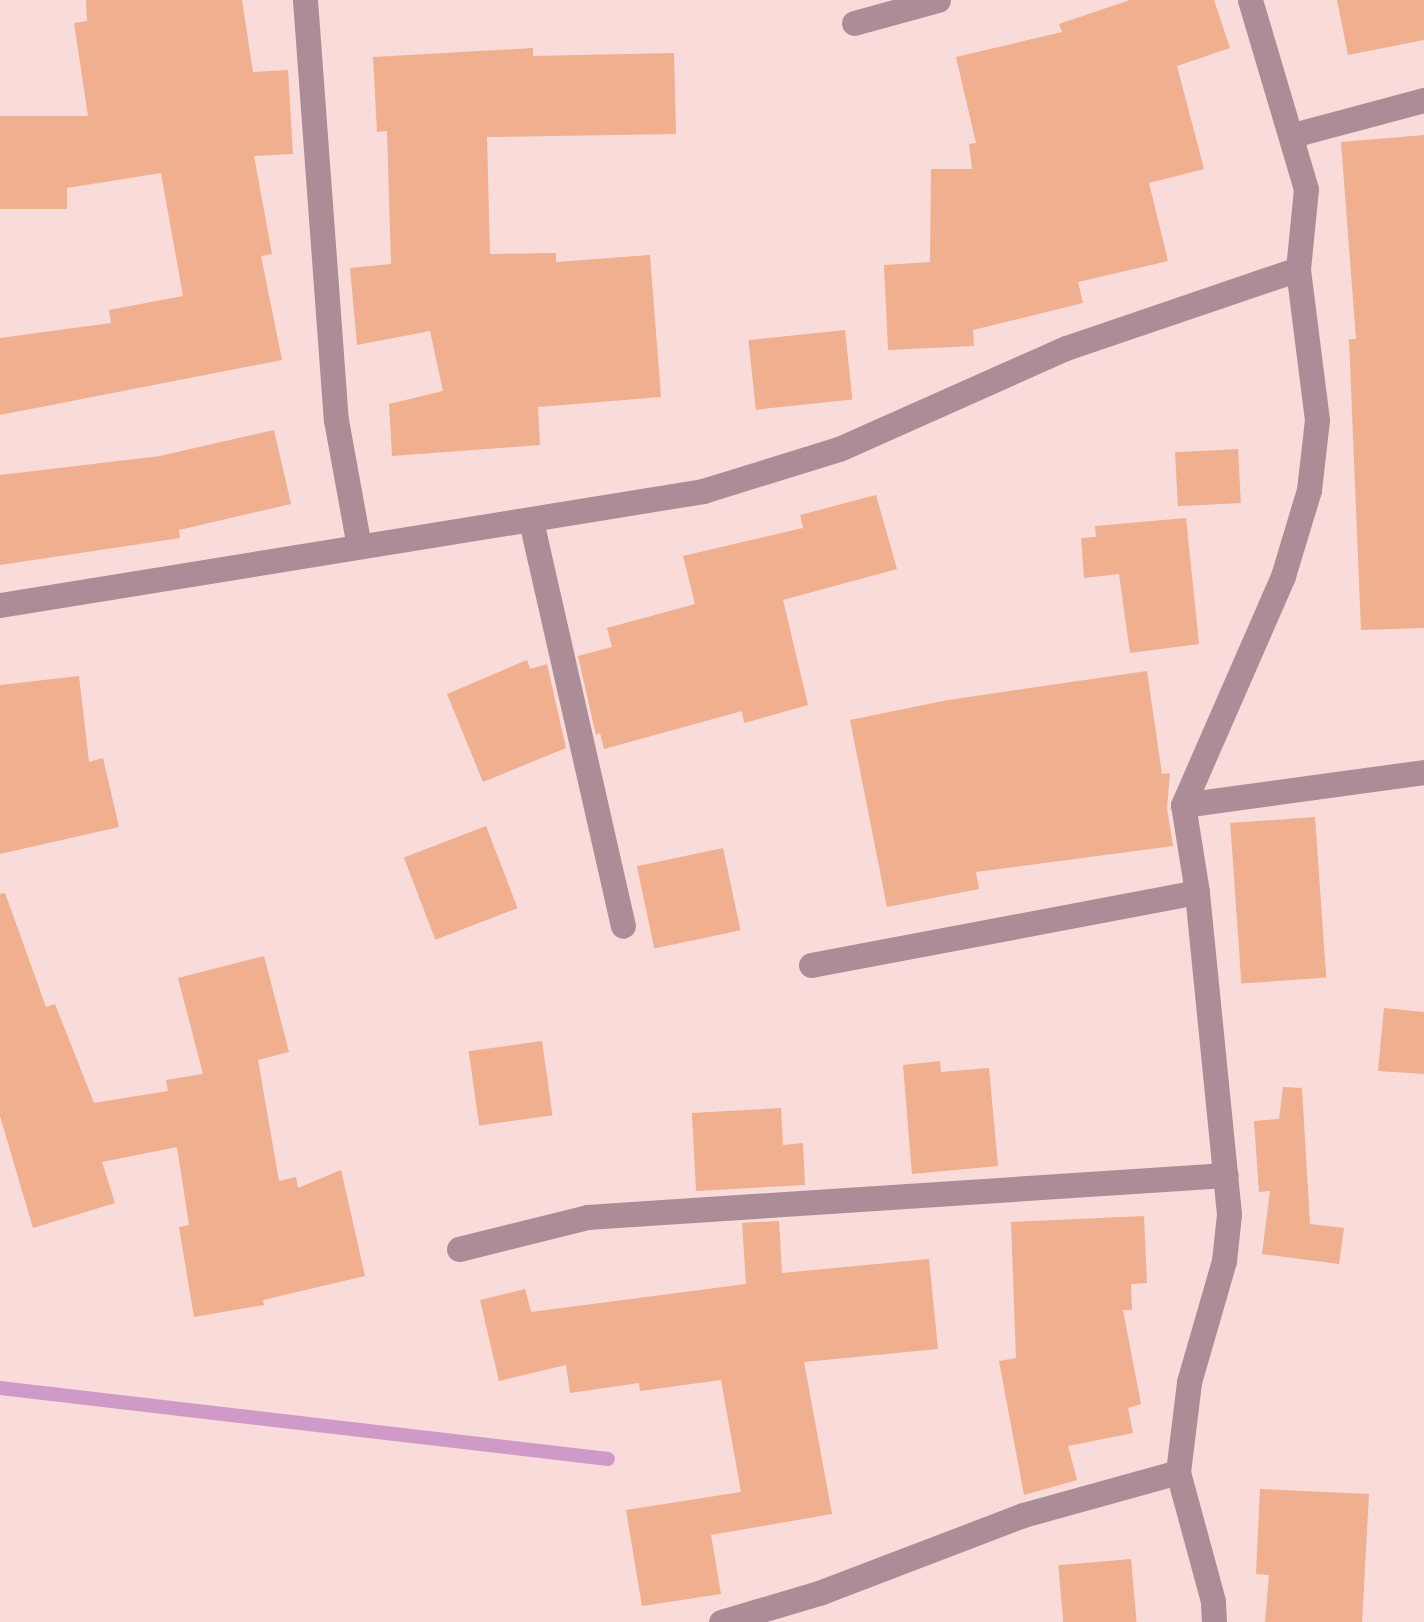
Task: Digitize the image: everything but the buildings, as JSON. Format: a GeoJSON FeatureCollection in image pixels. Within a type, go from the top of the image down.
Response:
{"type":"FeatureCollection","features":[{"type":"Feature","properties":{"kind":"street"},"geometry":{"type":"LineString","coordinates":[[305,0],[336,420],[359,546]]}},
{"type":"Feature","properties":{"kind":"street"},"geometry":{"type":"LineString","coordinates":[[854,23],[938,0]]}},
{"type":"Feature","properties":{"kind":"street"},"geometry":{"type":"LineString","coordinates":[[1214,1622],[1213,1600],[1178,1472],[1189,1382],[1224,1261],[1229,1214],[1197,892],[1183,805],[1283,576],[1309,490],[1317,420],[1298,269],[1306,188],[1250,0]]}},
{"type":"Feature","properties":{"kind":"street"},"geometry":{"type":"LineString","coordinates":[[1293,135],[1424,100]]}},
{"type":"Feature","properties":{"kind":"street"},"geometry":{"type":"LineString","coordinates":[[0,605],[702,490],[839,449],[1066,348],[1298,269]]}},
{"type":"Feature","properties":{"kind":"street"},"geometry":{"type":"LineString","coordinates":[[531,521],[623,926]]}},
{"type":"Feature","properties":{"kind":"street"},"geometry":{"type":"LineString","coordinates":[[1183,805],[1424,772]]}},
{"type":"Feature","properties":{"kind":"street"},"geometry":{"type":"LineString","coordinates":[[811,966],[1197,892]]}},
{"type":"Feature","properties":{"kind":"street"},"geometry":{"type":"LineString","coordinates":[[459,1249],[587,1218],[1226,1175]]}},
{"type":"Feature","properties":{"kind":"street"},"geometry":{"type":"LineString","coordinates":[[721,1622],[819,1593],[1023,1516],[1178,1472]]}},
{"type":"Feature","properties":{"kind":"waterway"},"geometry":{"type":"LineString","coordinates":[[0,1388],[608,1459]]}}]}
